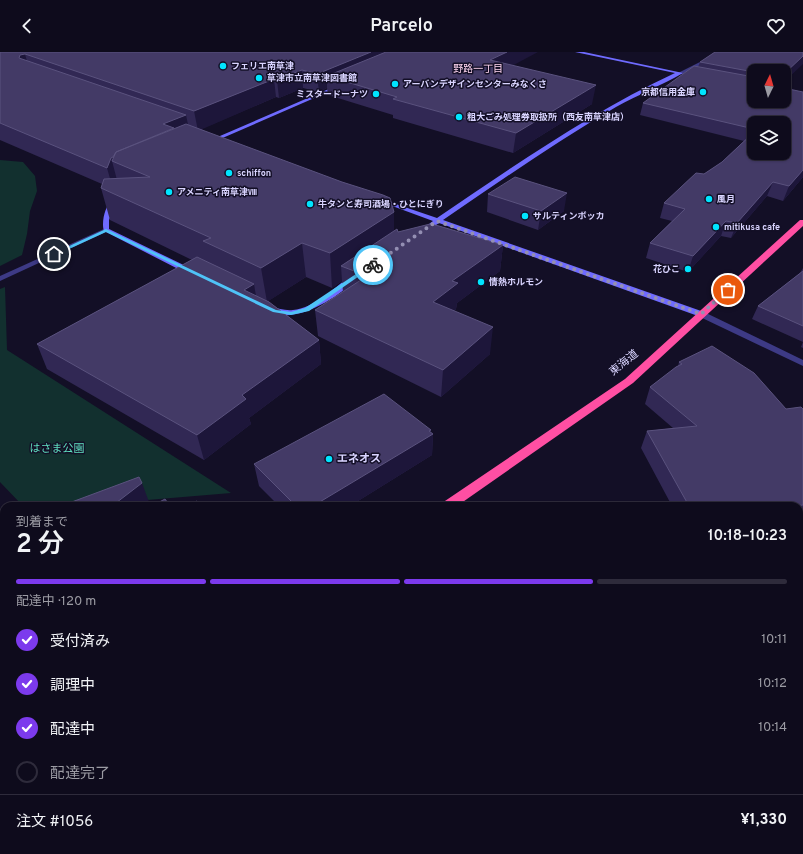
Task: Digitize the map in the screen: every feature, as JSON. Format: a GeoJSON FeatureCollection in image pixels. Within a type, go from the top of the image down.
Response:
{"type":"FeatureCollection","features":[{"type":"Feature","properties":{"kind":"highway","name":"東海道"},"geometry":{"type":"LineString","coordinates":[[453,502],[629,381],[803,222]]}},
{"type":"Feature","properties":{"kind":"street"},"geometry":{"type":"LineString","coordinates":[[577,52],[688,74]]}},
{"type":"Feature","properties":{"kind":"street"},"geometry":{"type":"LineString","coordinates":[[416,237],[437,221],[562,137],[608,108],[644,89],[716,57],[722,52]]}},
{"type":"Feature","properties":{"kind":"street"},"geometry":{"type":"LineString","coordinates":[[202,145],[211,138],[346,84]]}},
{"type":"Feature","properties":{"kind":"street"},"geometry":{"type":"LineString","coordinates":[[211,138],[222,142]]}},
{"type":"Feature","properties":{"kind":"street"},"geometry":{"type":"LineString","coordinates":[[106,230],[106,220],[116,192]]}},
{"type":"Feature","properties":{"kind":"street"},"geometry":{"type":"LineString","coordinates":[[370,197],[701,314],[803,363]]}},
{"type":"Feature","properties":{"kind":"street"},"geometry":{"type":"LineString","coordinates":[[106,230],[196,274]]}},
{"type":"Feature","properties":{"kind":"street"},"geometry":{"type":"LineString","coordinates":[[0,280],[106,230]]}},
{"type":"Feature","properties":{"kind":"street"},"geometry":{"type":"LineString","coordinates":[[261,304],[275,311],[291,313],[307,310],[358,275]]}},
{"type":"Feature","properties":{"kind":"green space"},"geometry":{"type":"Polygon","coordinates":[[[0,160],[23,162],[35,176],[37,191],[30,211],[22,255],[0,266],[0,160]]]}},
{"type":"Feature","properties":{"kind":"green space","name":"はさま公園"},"geometry":{"type":"Polygon","coordinates":[[[5,287],[7,350],[231,493],[123,502],[19,502],[0,482],[0,289],[5,287]]]}},
{"type":"Feature","properties":{"kind":"building"},"geometry":{"type":"Polygon","coordinates":[[[0,52],[371,52],[317,74],[302,70],[277,80],[274,79],[194,111],[25,54],[20,55],[19,58],[186,115],[163,124],[174,128],[116,152],[111,158],[107,168],[0,123],[0,52]]]}},
{"type":"Feature","properties":{"kind":"building"},"geometry":{"type":"Polygon","coordinates":[[[386,52],[507,52],[490,60],[596,85],[516,133],[393,99],[397,97],[327,76],[386,52]]]}},
{"type":"Feature","properties":{"kind":"building"},"geometry":{"type":"Polygon","coordinates":[[[715,52],[803,52],[803,56],[791,67],[791,64],[747,64],[747,71],[700,62],[715,52]]]}},
{"type":"Feature","properties":{"kind":"building"},"geometry":{"type":"Polygon","coordinates":[[[694,66],[747,76],[747,108],[791,108],[791,89],[803,92],[803,170],[789,186],[773,182],[737,223],[726,221],[693,256],[650,243],[685,209],[664,203],[696,173],[704,174],[722,162],[747,139],[747,160],[791,160],[791,116],[747,116],[747,127],[643,103],[694,66]]]}},
{"type":"Feature","properties":{"kind":"building"},"geometry":{"type":"Polygon","coordinates":[[[186,124],[342,182],[383,195],[390,198],[394,212],[330,253],[302,243],[261,268],[203,241],[211,238],[101,188],[104,179],[150,177],[112,161],[116,152],[186,124]]]}},
{"type":"Feature","properties":{"kind":"building"},"geometry":{"type":"Polygon","coordinates":[[[515,177],[567,193],[541,211],[488,194],[515,177]]]}},
{"type":"Feature","properties":{"kind":"building"},"geometry":{"type":"Polygon","coordinates":[[[430,224],[503,245],[452,281],[458,283],[433,302],[493,327],[443,370],[315,310],[367,276],[341,266],[397,229],[398,232],[430,224]]]}},
{"type":"Feature","properties":{"kind":"building"},"geometry":{"type":"Polygon","coordinates":[[[197,257],[254,284],[244,290],[269,302],[319,340],[242,395],[246,399],[197,435],[37,344],[197,257]]]}},
{"type":"Feature","properties":{"kind":"building"},"geometry":{"type":"Polygon","coordinates":[[[803,271],[803,326],[758,306],[803,271]]]}},
{"type":"Feature","properties":{"kind":"building"},"geometry":{"type":"Polygon","coordinates":[[[712,346],[754,373],[786,409],[801,407],[803,409],[803,502],[687,502],[647,431],[697,426],[650,387],[682,364],[679,362],[712,346]]]}},
{"type":"Feature","properties":{"kind":"building"},"geometry":{"type":"Polygon","coordinates":[[[384,394],[431,430],[429,431],[433,434],[320,502],[292,502],[254,464],[384,394]]]}},
{"type":"Feature","properties":{"kind":"building"},"geometry":{"type":"Polygon","coordinates":[[[139,477],[142,483],[117,502],[72,502],[139,477]]]}},
{"type":"Feature","properties":{"kind":"building"},"geometry":{"type":"Polygon","coordinates":[[[165,499],[167,502],[159,502],[165,499]]]}},
{"type":"Feature","properties":{"kind":"way so far"},"geometry":{"type":"LineString","coordinates":[[373,265],[437,221],[701,314],[728,290]]}},
{"type":"Feature","properties":{"kind":"place","name":"フェリエ南草津"},"geometry":{"type":"Point","coordinates":[223,66]}},
{"type":"Feature","properties":{"kind":"place","name":"草津市立南草津図書館"},"geometry":{"type":"Point","coordinates":[259,78]}},
{"type":"Feature","properties":{"kind":"place","name":"アーバンデザインセンターみなくさ"},"geometry":{"type":"Point","coordinates":[395,84]}},
{"type":"Feature","properties":{"kind":"place","name":"京都信用金庫"},"geometry":{"type":"Point","coordinates":[703,92]}},
{"type":"Feature","properties":{"kind":"place","name":"ミスタードーナツ"},"geometry":{"type":"Point","coordinates":[376,94]}},
{"type":"Feature","properties":{"kind":"place","name":"粗大ごみ処理券取扱所（西友南草津店）"},"geometry":{"type":"Point","coordinates":[459,117]}},
{"type":"Feature","properties":{"kind":"place","name":"schiffon"},"geometry":{"type":"Point","coordinates":[229,173]}},
{"type":"Feature","properties":{"kind":"place","name":"アメニティ南草津Ⅷ"},"geometry":{"type":"Point","coordinates":[169,192]}},
{"type":"Feature","properties":{"kind":"place","name":"風月"},"geometry":{"type":"Point","coordinates":[709,199]}},
{"type":"Feature","properties":{"kind":"place","name":"牛タンと寿司酒場・ひとにぎり"},"geometry":{"type":"Point","coordinates":[310,204]}},
{"type":"Feature","properties":{"kind":"place","name":"サルティンボッカ"},"geometry":{"type":"Point","coordinates":[525,216]}},
{"type":"Feature","properties":{"kind":"place","name":"mitikusa cafe"},"geometry":{"type":"Point","coordinates":[716,227]}},
{"type":"Feature","properties":{"kind":"place","name":"花ひこ"},"geometry":{"type":"Point","coordinates":[688,269]}},
{"type":"Feature","properties":{"kind":"place","name":"情熱ホルモン"},"geometry":{"type":"Point","coordinates":[481,282]}},
{"type":"Feature","properties":{"kind":"place","name":"エネオス"},"geometry":{"type":"Point","coordinates":[329,459]}},
{"type":"Feature","properties":{"kind":"district","name":"野路一丁目"},"geometry":{"type":"Point","coordinates":[478,69]}},
{"type":"Feature","properties":{"kind":"route"},"geometry":{"type":"LineString","coordinates":[[54,254],[106,230],[124,240],[275,311],[291,313],[307,310],[373,265]]}}]}
